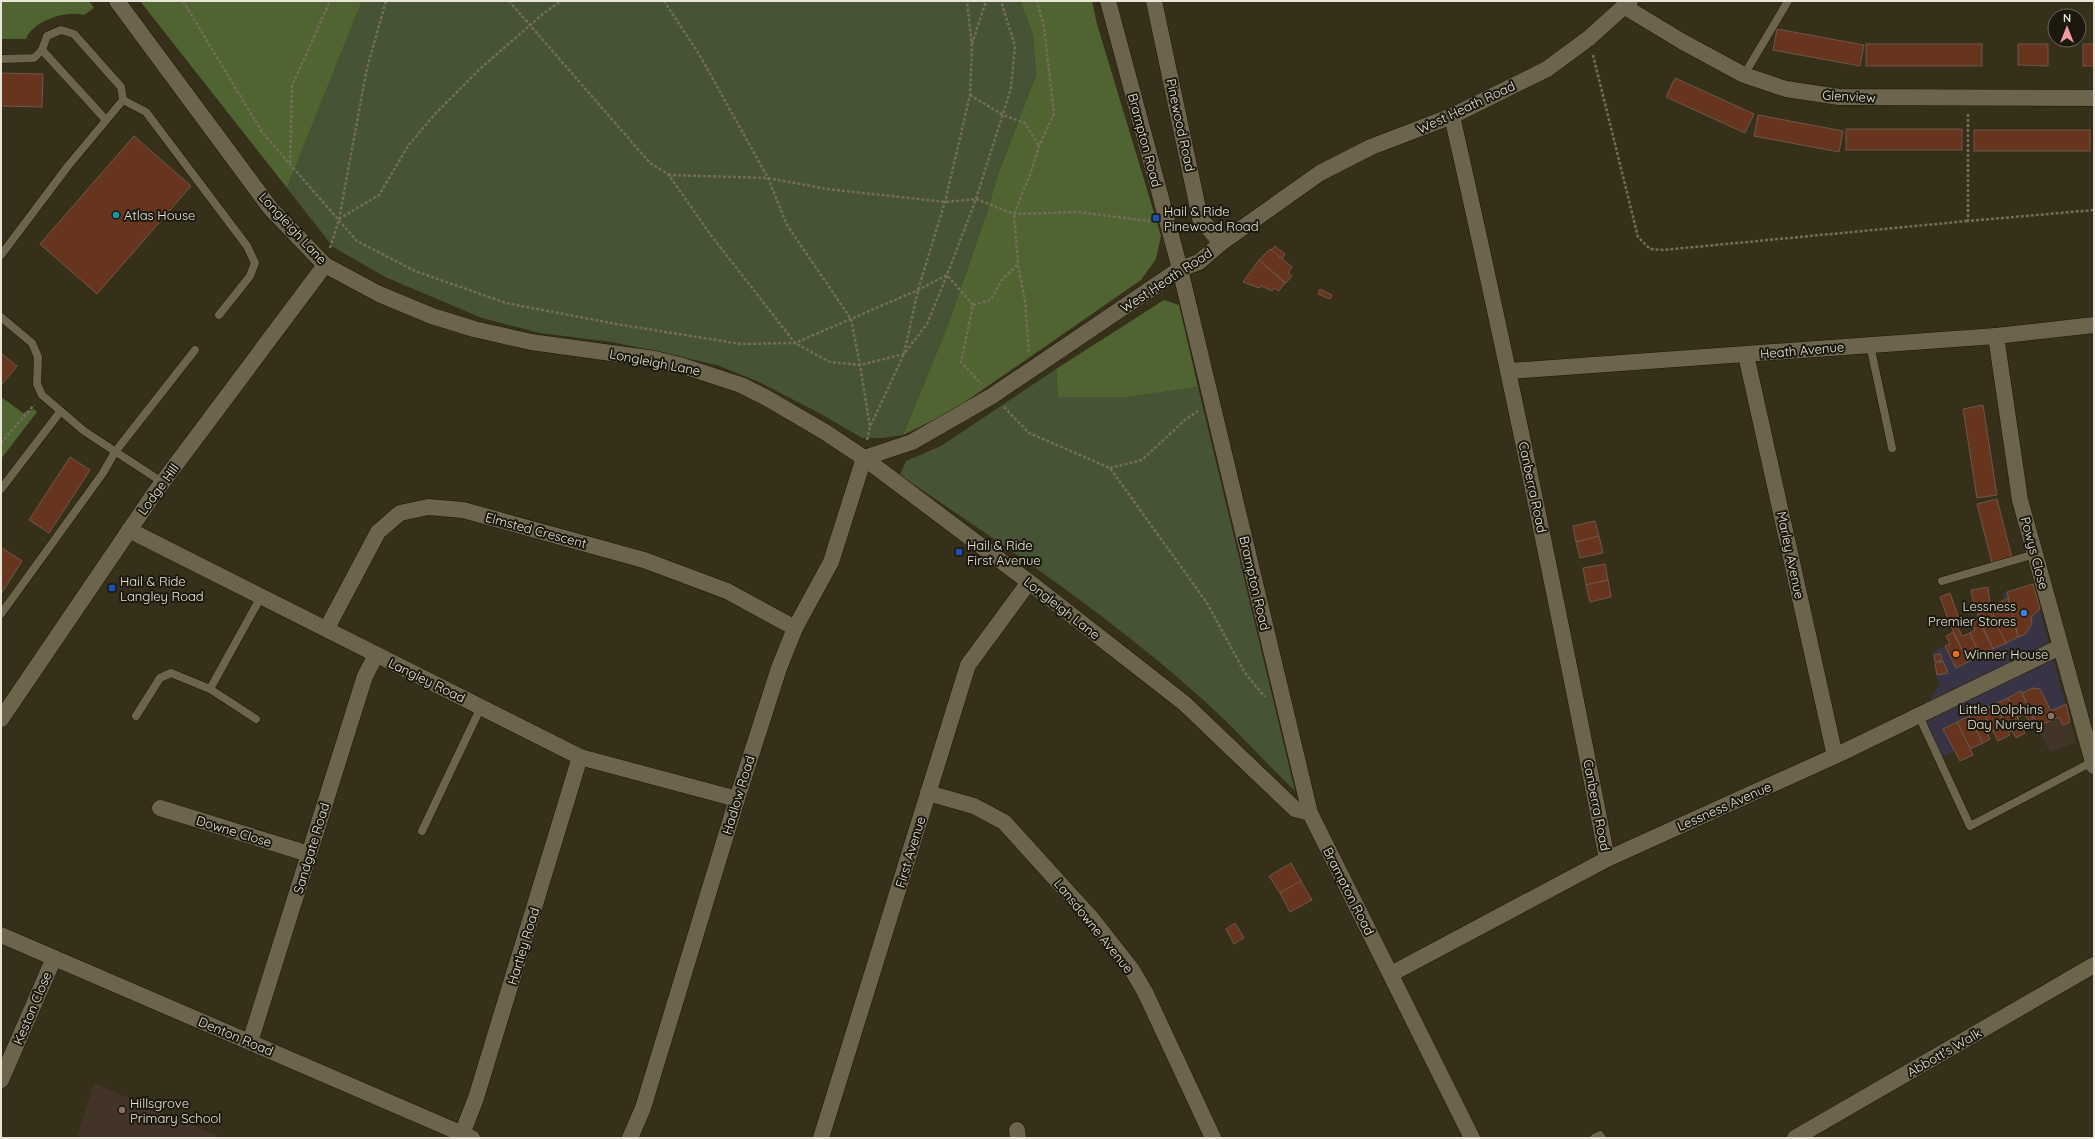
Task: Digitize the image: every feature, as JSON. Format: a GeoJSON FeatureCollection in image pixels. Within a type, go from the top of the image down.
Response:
{"type":"FeatureCollection","features":[{"type":"Feature","properties":{"kind":"street","name":"Longleigh Lane"},"geometry":{"type":"LineString","coordinates":[[117,1],[271,208],[325,265],[379,294],[432,316],[474,329],[531,342],[655,359],[712,374],[741,385],[765,397],[825,432],[864,458],[1029,582],[1184,702],[1295,809],[1310,813]]}},
{"type":"Feature","properties":{"kind":"street","name":"Brampton Road"},"geometry":{"type":"LineString","coordinates":[[1108,1],[1180,269],[1310,813],[1472,1138]]}},
{"type":"Feature","properties":{"kind":"street","name":"Pinewood Road"},"geometry":{"type":"LineString","coordinates":[[1154,1],[1200,218],[1221,243]]}},
{"type":"Feature","properties":{"kind":"street","name":"West Heath Road"},"geometry":{"type":"LineString","coordinates":[[864,458],[912,442],[992,396],[1180,269],[1199,262],[1221,243],[1320,173],[1371,147],[1452,116],[1547,69],[1589,38],[1628,4]]}},
{"type":"Feature","properties":{"kind":"street","name":"Glenview"},"geometry":{"type":"LineString","coordinates":[[1628,4],[1689,46],[1744,75],[1786,89],[1839,97],[2094,98]]}},
{"type":"Feature","properties":{"kind":"street","name":"Canberra Road"},"geometry":{"type":"LineString","coordinates":[[1452,116],[1509,371],[1560,615],[1607,859]]}},
{"type":"Feature","properties":{"kind":"street","name":"Lodge Hill"},"geometry":{"type":"LineString","coordinates":[[1,719],[162,482],[325,265]]}},
{"type":"Feature","properties":{"kind":"street","name":"Heath Avenue"},"geometry":{"type":"LineString","coordinates":[[1509,371],[1996,336],[2094,325]]}},
{"type":"Feature","properties":{"kind":"street","name":"Powys Close"},"geometry":{"type":"LineString","coordinates":[[1996,336],[2020,500],[2093,764]]}},
{"type":"Feature","properties":{"kind":"street","name":"Marley Avenue"},"geometry":{"type":"LineString","coordinates":[[1746,355],[1835,756]]}},
{"type":"Feature","properties":{"kind":"street","name":"Hadlow Road"},"geometry":{"type":"LineString","coordinates":[[630,1138],[643,1108],[778,668],[795,628],[831,562],[864,458]]}},
{"type":"Feature","properties":{"kind":"street","name":"Elmsted Crescent"},"geometry":{"type":"LineString","coordinates":[[328,628],[378,532],[400,513],[428,507],[463,510],[644,560],[727,591],[795,628]]}},
{"type":"Feature","properties":{"kind":"street","name":"Langley Road"},"geometry":{"type":"LineString","coordinates":[[129,530],[328,628],[376,655],[580,757],[737,799]]}},
{"type":"Feature","properties":{"kind":"street","name":"First Avenue"},"geometry":{"type":"LineString","coordinates":[[821,1138],[968,665],[1029,582]]}},
{"type":"Feature","properties":{"kind":"street","name":"Lessness Avenue"},"geometry":{"type":"LineString","coordinates":[[1391,974],[1607,859],[1835,756],[2060,647]]}},
{"type":"Feature","properties":{"kind":"street","name":"Sandgate Road"},"geometry":{"type":"LineString","coordinates":[[250,1042],[365,676],[376,655]]}},
{"type":"Feature","properties":{"kind":"street","name":"Hartley Road"},"geometry":{"type":"LineString","coordinates":[[467,1136],[476,1098],[580,757]]}},
{"type":"Feature","properties":{"kind":"street","name":"Lansdowne Avenue"},"geometry":{"type":"LineString","coordinates":[[928,793],[974,806],[1004,822],[1092,919],[1132,970],[1145,992],[1213,1138]]}},
{"type":"Feature","properties":{"kind":"street","name":"Downe Close"},"geometry":{"type":"LineString","coordinates":[[160,808],[309,854]]}},
{"type":"Feature","properties":{"kind":"street","name":"Denton Road"},"geometry":{"type":"LineString","coordinates":[[1,935],[467,1136]]}},
{"type":"Feature","properties":{"kind":"street","name":"Keston Close"},"geometry":{"type":"LineString","coordinates":[[1,1080],[54,958]]}},
{"type":"Feature","properties":{"kind":"street","name":"Abbott's Walk"},"geometry":{"type":"LineString","coordinates":[[1795,1138],[2094,965]]}},
{"type":"Feature","properties":{"kind":"lane"},"geometry":{"type":"LineString","coordinates":[[1744,75],[1788,1]]}},
{"type":"Feature","properties":{"kind":"lane"},"geometry":{"type":"LineString","coordinates":[[1,59],[34,58],[42,50],[47,36],[61,30],[74,34],[120,87],[123,100],[146,112],[247,246],[255,263],[250,276],[218,315]]}},
{"type":"Feature","properties":{"kind":"lane"},"geometry":{"type":"LineString","coordinates":[[42,50],[106,120]]}},
{"type":"Feature","properties":{"kind":"lane"},"geometry":{"type":"LineString","coordinates":[[1,255],[123,100]]}},
{"type":"Feature","properties":{"kind":"lane"},"geometry":{"type":"LineString","coordinates":[[1,317],[32,343],[38,357],[37,384],[42,395],[60,412],[115,452],[162,482]]}},
{"type":"Feature","properties":{"kind":"lane"},"geometry":{"type":"LineString","coordinates":[[1870,345],[1892,448]]}},
{"type":"Feature","properties":{"kind":"lane"},"geometry":{"type":"LineString","coordinates":[[1,614],[102,473],[115,452],[195,350]]}},
{"type":"Feature","properties":{"kind":"lane"},"geometry":{"type":"LineString","coordinates":[[1,489],[60,412]]}},
{"type":"Feature","properties":{"kind":"lane"},"geometry":{"type":"LineString","coordinates":[[1942,581],[2035,554]]}},
{"type":"Feature","properties":{"kind":"lane"},"geometry":{"type":"LineString","coordinates":[[210,689],[262,595]]}},
{"type":"Feature","properties":{"kind":"lane"},"geometry":{"type":"LineString","coordinates":[[136,716],[160,678],[171,673],[210,689],[256,719]]}},
{"type":"Feature","properties":{"kind":"lane"},"geometry":{"type":"LineString","coordinates":[[422,831],[481,707]]}},
{"type":"Feature","properties":{"kind":"lane"},"geometry":{"type":"LineString","coordinates":[[1919,716],[1970,826],[2093,764]]}},
{"type":"Feature","properties":{"kind":"lane"},"geometry":{"type":"LineString","coordinates":[[1594,1138],[1600,1135],[1602,1138]]}},
{"type":"Feature","properties":{"kind":"path"},"geometry":{"type":"LineString","coordinates":[[183,1],[262,132],[357,241],[415,271],[506,303],[616,324],[741,344],[795,343],[918,290],[947,275]]}},
{"type":"Feature","properties":{"kind":"path"},"geometry":{"type":"LineString","coordinates":[[290,164],[292,86],[330,1]]}},
{"type":"Feature","properties":{"kind":"path"},"geometry":{"type":"LineString","coordinates":[[325,265],[339,219],[367,68],[386,1]]}},
{"type":"Feature","properties":{"kind":"path"},"geometry":{"type":"LineString","coordinates":[[508,1],[650,163],[668,174],[710,234],[795,343],[830,362],[860,365],[904,354]]}},
{"type":"Feature","properties":{"kind":"path"},"geometry":{"type":"LineString","coordinates":[[339,219],[379,195],[408,146],[435,114],[481,68],[530,25],[562,1]]}},
{"type":"Feature","properties":{"kind":"path"},"geometry":{"type":"LineString","coordinates":[[664,1],[699,54],[768,178],[787,225],[851,319],[870,427]]}},
{"type":"Feature","properties":{"kind":"path"},"geometry":{"type":"LineString","coordinates":[[904,354],[918,290],[945,202],[970,95],[972,46],[967,1]]}},
{"type":"Feature","properties":{"kind":"path"},"geometry":{"type":"LineString","coordinates":[[972,46],[986,1]]}},
{"type":"Feature","properties":{"kind":"path"},"geometry":{"type":"LineString","coordinates":[[864,458],[870,427],[904,354],[927,324],[947,275],[976,199],[1003,115],[1011,88],[1015,46],[1001,1]]}},
{"type":"Feature","properties":{"kind":"path"},"geometry":{"type":"LineString","coordinates":[[1035,367],[1027,350],[1025,301],[1018,264],[1014,214],[1031,172],[1039,146],[1054,114],[1044,27],[1037,1]]}},
{"type":"Feature","properties":{"kind":"path"},"geometry":{"type":"LineString","coordinates":[[1589,38],[1638,237],[1650,249],[1663,250],[2094,210]]}},
{"type":"Feature","properties":{"kind":"path"},"geometry":{"type":"LineString","coordinates":[[970,95],[1003,115],[1025,124],[1039,146]]}},
{"type":"Feature","properties":{"kind":"path"},"geometry":{"type":"LineString","coordinates":[[1968,98],[1968,221]]}},
{"type":"Feature","properties":{"kind":"path"},"geometry":{"type":"LineString","coordinates":[[668,174],[768,178],[827,189],[945,202],[976,199],[1014,214],[1077,212],[1168,224]]}},
{"type":"Feature","properties":{"kind":"path"},"geometry":{"type":"LineString","coordinates":[[973,305],[991,300],[1002,281],[1018,264]]}},
{"type":"Feature","properties":{"kind":"path"},"geometry":{"type":"LineString","coordinates":[[947,275],[973,305]]}},
{"type":"Feature","properties":{"kind":"path"},"geometry":{"type":"LineString","coordinates":[[973,305],[961,362],[1029,433],[1110,468],[1207,603],[1245,673],[1269,702]]}},
{"type":"Feature","properties":{"kind":"path"},"geometry":{"type":"LineString","coordinates":[[1,443],[42,395]]}},
{"type":"Feature","properties":{"kind":"path"},"geometry":{"type":"LineString","coordinates":[[1110,468],[1142,460],[1186,419],[1212,402]]}},
{"type":"Feature","properties":{"kind":"shaded area"},"geometry":{"type":"Polygon","coordinates":[[[2033,584],[2076,743],[2050,752],[2029,712],[1939,759],[1919,716],[1939,685],[1932,652],[2006,617],[2003,593],[2033,584]]]}},
{"type":"Feature","properties":{"kind":"shaded area","name":"Little Dolphins Day Nursery"},"geometry":{"type":"Polygon","coordinates":[[[2033,688],[2040,689],[2051,710],[2066,704],[2076,743],[2050,752],[2022,693],[2033,688]]]}},
{"type":"Feature","properties":{"kind":"shaded area","name":"Hillsgrove Primary School"},"geometry":{"type":"Polygon","coordinates":[[[94,1083],[223,1138],[77,1138],[94,1083]]]}},
{"type":"Feature","properties":{"kind":"green space"},"geometry":{"type":"Polygon","coordinates":[[[1,1],[89,1],[94,8],[84,15],[69,14],[51,18],[35,27],[26,39],[1,39],[1,1]]]}},
{"type":"Feature","properties":{"kind":"green space"},"geometry":{"type":"Polygon","coordinates":[[[140,1],[362,1],[287,188],[140,1]]]}},
{"type":"Feature","properties":{"kind":"green space"},"geometry":{"type":"Polygon","coordinates":[[[362,1],[1020,1],[1033,35],[1036,75],[998,174],[986,215],[948,325],[903,435],[883,438],[862,438],[819,413],[759,382],[717,365],[612,342],[540,333],[482,318],[385,277],[333,247],[287,188],[362,1]]]}},
{"type":"Feature","properties":{"kind":"green space"},"geometry":{"type":"Polygon","coordinates":[[[1020,1],[1092,1],[1097,24],[1161,236],[1156,259],[1141,280],[952,411],[903,435],[948,325],[986,215],[998,174],[1036,75],[1033,35],[1020,1]]]}},
{"type":"Feature","properties":{"kind":"green space"},"geometry":{"type":"Polygon","coordinates":[[[1164,300],[1179,305],[1198,387],[1128,397],[1058,397],[1056,369],[1164,300]]]}},
{"type":"Feature","properties":{"kind":"green space"},"geometry":{"type":"Polygon","coordinates":[[[1056,369],[1058,397],[1128,397],[1198,387],[1295,791],[1212,708],[1128,637],[1054,581],[900,475],[906,461],[941,446],[1056,369]]]}},
{"type":"Feature","properties":{"kind":"green space"},"geometry":{"type":"Polygon","coordinates":[[[1,397],[23,413],[34,409],[37,412],[1,459],[1,397]]]}},
{"type":"Feature","properties":{"kind":"building"},"geometry":{"type":"Polygon","coordinates":[[[1777,29],[1864,45],[1860,66],[1773,50],[1777,29]]]}},
{"type":"Feature","properties":{"kind":"building"},"geometry":{"type":"Polygon","coordinates":[[[1866,44],[1982,44],[1982,66],[1866,66],[1866,44]]]}},
{"type":"Feature","properties":{"kind":"building"},"geometry":{"type":"Polygon","coordinates":[[[2018,44],[2047,44],[2048,66],[2018,65],[2018,44]]]}},
{"type":"Feature","properties":{"kind":"building"},"geometry":{"type":"Polygon","coordinates":[[[2087,44],[2094,44],[2094,66],[2083,66],[2083,48],[2087,48],[2087,44]]]}},
{"type":"Feature","properties":{"kind":"building"},"geometry":{"type":"Polygon","coordinates":[[[1,73],[43,74],[42,107],[1,106],[1,73]]]}},
{"type":"Feature","properties":{"kind":"building"},"geometry":{"type":"Polygon","coordinates":[[[1675,78],[1754,114],[1745,133],[1666,97],[1675,78]]]}},
{"type":"Feature","properties":{"kind":"building"},"geometry":{"type":"Polygon","coordinates":[[[1758,115],[1843,131],[1839,152],[1754,136],[1758,115]]]}},
{"type":"Feature","properties":{"kind":"building"},"geometry":{"type":"Polygon","coordinates":[[[1846,129],[1962,129],[1962,150],[1846,150],[1846,129]]]}},
{"type":"Feature","properties":{"kind":"building"},"geometry":{"type":"Polygon","coordinates":[[[1974,130],[2090,130],[2090,151],[1974,151],[1974,130]]]}},
{"type":"Feature","properties":{"kind":"building","name":"Atlas House"},"geometry":{"type":"Polygon","coordinates":[[[134,136],[191,186],[97,294],[40,244],[134,136]]]}},
{"type":"Feature","properties":{"kind":"building"},"geometry":{"type":"Polygon","coordinates":[[[1275,246],[1285,254],[1282,259],[1271,250],[1275,246]]]}},
{"type":"Feature","properties":{"kind":"building"},"geometry":{"type":"Polygon","coordinates":[[[1270,249],[1292,267],[1288,273],[1292,276],[1286,283],[1259,260],[1270,249]]]}},
{"type":"Feature","properties":{"kind":"building"},"geometry":{"type":"Polygon","coordinates":[[[1259,260],[1285,283],[1279,291],[1274,288],[1272,291],[1261,286],[1259,288],[1243,282],[1259,260]]]}},
{"type":"Feature","properties":{"kind":"building"},"geometry":{"type":"Polygon","coordinates":[[[1320,289],[1332,295],[1330,299],[1318,294],[1320,289]]]}},
{"type":"Feature","properties":{"kind":"building"},"geometry":{"type":"Polygon","coordinates":[[[1,353],[17,366],[2,384],[1,383],[1,353]]]}},
{"type":"Feature","properties":{"kind":"building"},"geometry":{"type":"Polygon","coordinates":[[[1983,405],[1997,495],[1977,498],[1963,409],[1983,405]]]}},
{"type":"Feature","properties":{"kind":"building"},"geometry":{"type":"Polygon","coordinates":[[[70,457],[90,470],[49,533],[29,520],[70,457]]]}},
{"type":"Feature","properties":{"kind":"building"},"geometry":{"type":"Polygon","coordinates":[[[1997,499],[2012,558],[1992,563],[1977,504],[1997,499]]]}},
{"type":"Feature","properties":{"kind":"building"},"geometry":{"type":"Polygon","coordinates":[[[1595,521],[1599,536],[1576,542],[1573,526],[1595,521]]]}},
{"type":"Feature","properties":{"kind":"building"},"geometry":{"type":"Polygon","coordinates":[[[1599,536],[1603,553],[1580,558],[1576,542],[1599,536]]]}},
{"type":"Feature","properties":{"kind":"building"},"geometry":{"type":"Polygon","coordinates":[[[2,548],[22,561],[1,594],[1,550],[2,548]]]}},
{"type":"Feature","properties":{"kind":"building"},"geometry":{"type":"Polygon","coordinates":[[[1605,564],[1608,580],[1586,585],[1583,568],[1605,564]]]}},
{"type":"Feature","properties":{"kind":"building"},"geometry":{"type":"Polygon","coordinates":[[[1608,580],[1611,597],[1590,602],[1586,585],[1608,580]]]}},
{"type":"Feature","properties":{"kind":"building","name":"Lessness Premier Stores"},"geometry":{"type":"Polygon","coordinates":[[[2033,584],[2040,609],[2031,617],[2032,623],[2029,629],[2024,635],[2018,637],[2007,592],[2033,584]]]}},
{"type":"Feature","properties":{"kind":"building"},"geometry":{"type":"Polygon","coordinates":[[[1988,587],[1991,613],[2006,643],[1993,649],[1977,614],[1987,612],[1984,603],[1974,605],[1971,590],[1988,587]]]}},
{"type":"Feature","properties":{"kind":"building"},"geometry":{"type":"Polygon","coordinates":[[[1950,593],[1959,619],[1955,621],[1962,636],[1970,633],[1980,656],[1968,662],[1949,622],[1940,597],[1950,593]]]}},
{"type":"Feature","properties":{"kind":"building"},"geometry":{"type":"Polygon","coordinates":[[[2008,598],[2018,637],[2006,643],[1995,621],[1992,606],[2008,598]]]}},
{"type":"Feature","properties":{"kind":"building"},"geometry":{"type":"Polygon","coordinates":[[[1978,619],[1993,649],[1980,656],[1970,633],[1975,630],[1972,624],[1978,619]]]}},
{"type":"Feature","properties":{"kind":"building","name":"Winner House"},"geometry":{"type":"Polygon","coordinates":[[[1953,632],[1968,662],[1956,668],[1945,646],[1950,644],[1946,636],[1953,632]]]}},
{"type":"Feature","properties":{"kind":"building"},"geometry":{"type":"Polygon","coordinates":[[[1941,654],[1942,660],[1935,662],[1934,655],[1941,654]]]}},
{"type":"Feature","properties":{"kind":"building"},"geometry":{"type":"Polygon","coordinates":[[[1943,661],[1948,673],[1937,675],[1935,664],[1943,661]]]}},
{"type":"Feature","properties":{"kind":"building"},"geometry":{"type":"Polygon","coordinates":[[[2033,688],[2040,689],[2051,711],[2066,704],[2070,722],[2063,725],[2059,717],[2038,726],[2022,693],[2033,688]]]}},
{"type":"Feature","properties":{"kind":"building"},"geometry":{"type":"Polygon","coordinates":[[[2021,691],[2033,719],[2029,721],[2024,714],[2017,718],[2008,698],[2021,691]]]}},
{"type":"Feature","properties":{"kind":"building"},"geometry":{"type":"Polygon","coordinates":[[[2008,698],[2025,733],[2016,738],[2012,731],[2010,732],[1995,704],[2008,698]]]}},
{"type":"Feature","properties":{"kind":"building"},"geometry":{"type":"Polygon","coordinates":[[[1995,704],[2010,735],[1998,741],[1982,710],[1995,704]]]}},
{"type":"Feature","properties":{"kind":"building"},"geometry":{"type":"Polygon","coordinates":[[[1982,710],[1993,731],[1988,734],[1990,739],[1983,743],[1969,716],[1982,710]]]}},
{"type":"Feature","properties":{"kind":"building"},"geometry":{"type":"Polygon","coordinates":[[[1969,716],[1983,743],[1970,749],[1957,722],[1969,716]]]}},
{"type":"Feature","properties":{"kind":"building"},"geometry":{"type":"Polygon","coordinates":[[[1957,722],[1973,755],[1960,761],[1943,729],[1957,722]]]}},
{"type":"Feature","properties":{"kind":"building"},"geometry":{"type":"Polygon","coordinates":[[[1291,863],[1301,881],[1280,893],[1269,876],[1291,863]]]}},
{"type":"Feature","properties":{"kind":"building"},"geometry":{"type":"Polygon","coordinates":[[[1301,881],[1312,900],[1290,912],[1280,893],[1301,881]]]}},
{"type":"Feature","properties":{"kind":"building"},"geometry":{"type":"Polygon","coordinates":[[[1235,923],[1244,938],[1234,944],[1226,929],[1235,923]]]}},
{"type":"Feature","properties":{"kind":"place","name":"Atlas House"},"geometry":{"type":"Point","coordinates":[116,215]}},
{"type":"Feature","properties":{"kind":"place","name":"Hail & Ride Pinewood Road"},"geometry":{"type":"Point","coordinates":[1156,218]}},
{"type":"Feature","properties":{"kind":"place","name":"Hail & Ride First Avenue"},"geometry":{"type":"Point","coordinates":[959,552]}},
{"type":"Feature","properties":{"kind":"place","name":"Hail & Ride Langley Road"},"geometry":{"type":"Point","coordinates":[112,588]}},
{"type":"Feature","properties":{"kind":"place","name":"Lessness Premier Stores"},"geometry":{"type":"Point","coordinates":[2024,613]}},
{"type":"Feature","properties":{"kind":"place","name":"Winner House"},"geometry":{"type":"Point","coordinates":[1956,654]}},
{"type":"Feature","properties":{"kind":"place","name":"Little Dolphins Day Nursery"},"geometry":{"type":"Point","coordinates":[2051,716]}},
{"type":"Feature","properties":{"kind":"place","name":"Hillsgrove Primary School"},"geometry":{"type":"Point","coordinates":[122,1110]}}]}
